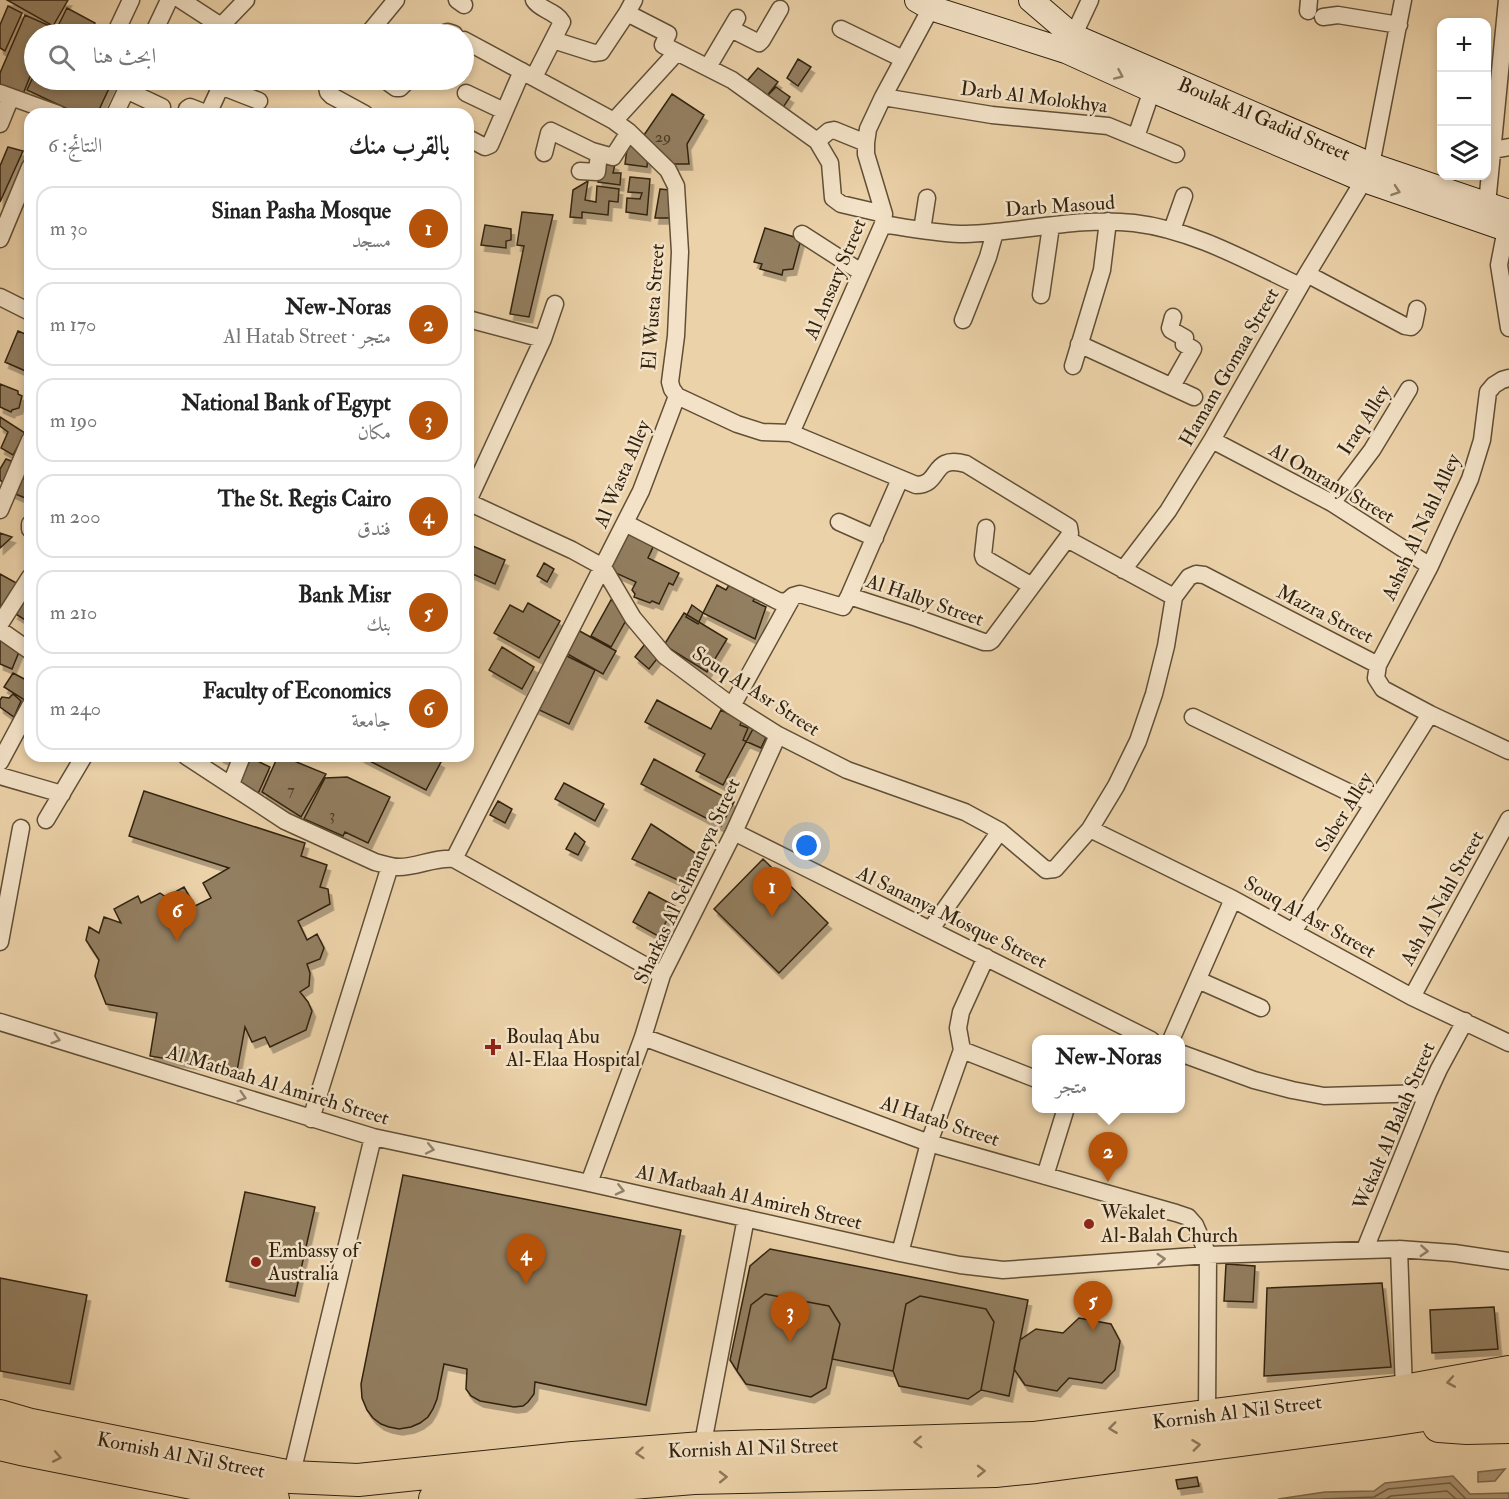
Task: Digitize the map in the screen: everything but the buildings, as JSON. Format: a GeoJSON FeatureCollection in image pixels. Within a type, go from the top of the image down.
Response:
{"type":"FeatureCollection","features":[{"type":"Feature","properties":{"kind":"highway","name":"Kornish Al Nil Street"},"geometry":{"type":"LineString","coordinates":[[0,1444],[32,1452],[282,1488],[573,1458],[702,1448],[1033,1438],[1404,1391],[1509,1371]]}},
{"type":"Feature","properties":{"kind":"highway","name":"Kornish Al Nil Street"},"geometry":{"type":"LineString","coordinates":[[435,1499],[694,1478],[995,1471],[1384,1421],[1509,1401]]}},
{"type":"Feature","properties":{"kind":"highway","name":"Kornish Al Nil Street"},"geometry":{"type":"LineString","coordinates":[[0,1416],[282,1488]]}},
{"type":"Feature","properties":{"kind":"highway"},"geometry":{"type":"LineString","coordinates":[[1384,1421],[1467,1428],[1509,1427]]}},
{"type":"Feature","properties":{"kind":"street"},"geometry":{"type":"LineString","coordinates":[[119,24],[131,0]]}},
{"type":"Feature","properties":{"kind":"street"},"geometry":{"type":"LineString","coordinates":[[158,24],[169,0]]}},
{"type":"Feature","properties":{"kind":"street"},"geometry":{"type":"LineString","coordinates":[[181,0],[218,24]]}},
{"type":"Feature","properties":{"kind":"street"},"geometry":{"type":"LineString","coordinates":[[223,24],[246,0]]}},
{"type":"Feature","properties":{"kind":"street"},"geometry":{"type":"LineString","coordinates":[[376,24],[396,0]]}},
{"type":"Feature","properties":{"kind":"street"},"geometry":{"type":"LineString","coordinates":[[474,141],[485,147],[490,145],[504,111],[561,25],[561,19],[536,4],[534,0]]}},
{"type":"Feature","properties":{"kind":"street","name":"Boulak Al Gadid Street"},"geometry":{"type":"LineString","coordinates":[[1031,0],[1070,43],[1152,90],[1368,173],[1499,219]]}},
{"type":"Feature","properties":{"kind":"street"},"geometry":{"type":"LineString","coordinates":[[924,4],[1070,43],[1090,0]]}},
{"type":"Feature","properties":{"kind":"street"},"geometry":{"type":"LineString","coordinates":[[1368,173],[1403,0]]}},
{"type":"Feature","properties":{"kind":"street"},"geometry":{"type":"LineString","coordinates":[[1507,0],[1499,265],[1508,321]]}},
{"type":"Feature","properties":{"kind":"street","name":"Al Ansary Street"},"geometry":{"type":"LineString","coordinates":[[791,433],[883,219],[868,165],[866,143],[868,129],[903,59],[924,4]]}},
{"type":"Feature","properties":{"kind":"street"},"geometry":{"type":"LineString","coordinates":[[553,40],[599,53],[631,6],[668,34],[663,45],[732,80],[817,141],[829,131],[834,130],[866,143]]}},
{"type":"Feature","properties":{"kind":"street"},"geometry":{"type":"LineString","coordinates":[[708,67],[734,23],[759,43],[780,9]]}},
{"type":"Feature","properties":{"kind":"street"},"geometry":{"type":"LineString","coordinates":[[1313,9],[1399,25]]}},
{"type":"Feature","properties":{"kind":"street"},"geometry":{"type":"LineString","coordinates":[[841,29],[903,59]]}},
{"type":"Feature","properties":{"kind":"street","name":"Boulak Al Gadid Street"},"geometry":{"type":"LineString","coordinates":[[1070,43],[1368,173]]}},
{"type":"Feature","properties":{"kind":"street","name":"El Wusta Street"},"geometry":{"type":"LineString","coordinates":[[474,45],[614,121],[629,132],[668,170],[676,186],[680,252],[670,382],[677,396]]}},
{"type":"Feature","properties":{"kind":"street"},"geometry":{"type":"LineString","coordinates":[[614,121],[677,52]]}},
{"type":"Feature","properties":{"kind":"street"},"geometry":{"type":"LineString","coordinates":[[118,108],[127,90]]}},
{"type":"Feature","properties":{"kind":"street"},"geometry":{"type":"LineString","coordinates":[[136,90],[162,108]]}},
{"type":"Feature","properties":{"kind":"street"},"geometry":{"type":"LineString","coordinates":[[211,108],[219,90]]}},
{"type":"Feature","properties":{"kind":"street"},"geometry":{"type":"LineString","coordinates":[[231,90],[259,101]]}},
{"type":"Feature","properties":{"kind":"street"},"geometry":{"type":"LineString","coordinates":[[328,90],[332,96],[354,108]]}},
{"type":"Feature","properties":{"kind":"street"},"geometry":{"type":"LineString","coordinates":[[1136,137],[1152,90]]}},
{"type":"Feature","properties":{"kind":"street"},"geometry":{"type":"LineString","coordinates":[[466,93],[504,111]]}},
{"type":"Feature","properties":{"kind":"street"},"geometry":{"type":"LineString","coordinates":[[0,124],[5,95],[40,108]]}},
{"type":"Feature","properties":{"kind":"street","name":"Darb Al Molokhya"},"geometry":{"type":"LineString","coordinates":[[883,97],[992,115],[1108,126],[1176,154]]}},
{"type":"Feature","properties":{"kind":"street"},"geometry":{"type":"LineString","coordinates":[[544,153],[551,131],[599,153],[614,157],[629,132]]}},
{"type":"Feature","properties":{"kind":"street","name":"Darb Masoud"},"geometry":{"type":"LineString","coordinates":[[817,141],[830,163],[835,201],[883,219],[922,230],[959,234],[1108,221],[1135,223],[1172,230],[1210,244],[1304,280],[1405,326],[1411,327],[1414,324],[1417,309]]}},
{"type":"Feature","properties":{"kind":"street"},"geometry":{"type":"LineString","coordinates":[[580,171],[597,172],[599,153]]}},
{"type":"Feature","properties":{"kind":"street","name":"Hamam Gomaa Street"},"geometry":{"type":"LineString","coordinates":[[1123,570],[1168,511],[1212,440],[1368,173]]}},
{"type":"Feature","properties":{"kind":"street"},"geometry":{"type":"LineString","coordinates":[[0,239],[24,181]]}},
{"type":"Feature","properties":{"kind":"street"},"geometry":{"type":"LineString","coordinates":[[1172,230],[1184,196]]}},
{"type":"Feature","properties":{"kind":"street"},"geometry":{"type":"LineString","coordinates":[[922,230],[927,198]]}},
{"type":"Feature","properties":{"kind":"street"},"geometry":{"type":"LineString","coordinates":[[1073,366],[1102,270],[1108,221]]}},
{"type":"Feature","properties":{"kind":"street"},"geometry":{"type":"LineString","coordinates":[[1041,294],[1051,226]]}},
{"type":"Feature","properties":{"kind":"street"},"geometry":{"type":"LineString","coordinates":[[963,320],[988,257],[995,232]]}},
{"type":"Feature","properties":{"kind":"street"},"geometry":{"type":"LineString","coordinates":[[802,234],[861,272]]}},
{"type":"Feature","properties":{"kind":"street"},"geometry":{"type":"LineString","coordinates":[[0,298],[24,304]]}},
{"type":"Feature","properties":{"kind":"street"},"geometry":{"type":"LineString","coordinates":[[474,489],[543,339],[555,304]]}},
{"type":"Feature","properties":{"kind":"street"},"geometry":{"type":"LineString","coordinates":[[1172,386],[1193,350],[1184,343],[1185,338],[1171,330],[1173,317]]}},
{"type":"Feature","properties":{"kind":"street"},"geometry":{"type":"LineString","coordinates":[[474,320],[543,339]]}},
{"type":"Feature","properties":{"kind":"street"},"geometry":{"type":"LineString","coordinates":[[1079,344],[1194,397]]}},
{"type":"Feature","properties":{"kind":"street","name":"Ashsh Al Nahl Alley"},"geometry":{"type":"LineString","coordinates":[[1378,665],[1430,566],[1470,479],[1482,440],[1488,392],[1494,384],[1509,378]]}},
{"type":"Feature","properties":{"kind":"street","name":"Iraq Alley"},"geometry":{"type":"LineString","coordinates":[[1332,503],[1372,450],[1409,389]]}},
{"type":"Feature","properties":{"kind":"street"},"geometry":{"type":"LineString","coordinates":[[677,396],[737,424],[762,432],[791,433],[916,485],[930,482],[939,467],[948,462],[966,464],[1123,570],[1174,597],[1166,646],[1154,694],[1138,741],[1116,786],[1090,829]]}},
{"type":"Feature","properties":{"kind":"street","name":"Al Wasta Alley"},"geometry":{"type":"LineString","coordinates":[[454,859],[642,491],[677,396]]}},
{"type":"Feature","properties":{"kind":"street","name":"Al Omrany Street"},"geometry":{"type":"LineString","coordinates":[[1212,440],[1332,503],[1430,566]]}},
{"type":"Feature","properties":{"kind":"street"},"geometry":{"type":"LineString","coordinates":[[0,510],[24,454]]}},
{"type":"Feature","properties":{"kind":"street","name":"Al Halby Street"},"geometry":{"type":"LineString","coordinates":[[625,524],[777,601],[786,602],[800,594],[842,607],[849,596],[900,479]]}},
{"type":"Feature","properties":{"kind":"street"},"geometry":{"type":"LineString","coordinates":[[474,505],[572,550],[603,567]]}},
{"type":"Feature","properties":{"kind":"street"},"geometry":{"type":"LineString","coordinates":[[840,522],[875,538]]}},
{"type":"Feature","properties":{"kind":"street"},"geometry":{"type":"LineString","coordinates":[[986,528],[984,558],[1032,586]]}},
{"type":"Feature","properties":{"kind":"street","name":"Al Halby Street"},"geometry":{"type":"LineString","coordinates":[[849,596],[987,643],[992,640],[1032,586],[1068,533]]}},
{"type":"Feature","properties":{"kind":"street","name":"Souq Al Asr Street"},"geometry":{"type":"LineString","coordinates":[[603,567],[633,618],[664,656],[732,706],[778,735],[846,770],[965,812],[1000,831],[1049,871],[1055,869],[1090,829],[1233,899],[1412,997],[1509,1043]]}},
{"type":"Feature","properties":{"kind":"street","name":"Mazra Street"},"geometry":{"type":"LineString","coordinates":[[1174,597],[1188,577],[1196,574],[1204,575],[1378,665],[1376,678],[1383,689],[1509,751]]}},
{"type":"Feature","properties":{"kind":"street"},"geometry":{"type":"LineString","coordinates":[[0,624],[24,586]]}},
{"type":"Feature","properties":{"kind":"street"},"geometry":{"type":"LineString","coordinates":[[732,706],[793,596]]}},
{"type":"Feature","properties":{"kind":"street"},"geometry":{"type":"LineString","coordinates":[[0,630],[24,647]]}},
{"type":"Feature","properties":{"kind":"street","name":"Saber Alley"},"geometry":{"type":"LineString","coordinates":[[1293,932],[1430,714]]}},
{"type":"Feature","properties":{"kind":"street"},"geometry":{"type":"LineString","coordinates":[[0,762],[24,717]]}},
{"type":"Feature","properties":{"kind":"street"},"geometry":{"type":"LineString","coordinates":[[1194,717],[1373,804]]}},
{"type":"Feature","properties":{"kind":"street","name":"Sharkas Al Selmaneya Street"},"geometry":{"type":"LineString","coordinates":[[590,1183],[643,1037],[662,975],[734,832],[778,735]]}},
{"type":"Feature","properties":{"kind":"street"},"geometry":{"type":"LineString","coordinates":[[46,820],[81,762]]}},
{"type":"Feature","properties":{"kind":"street"},"geometry":{"type":"LineString","coordinates":[[196,762],[285,821],[375,862],[390,866],[408,866],[439,859],[454,859],[662,975]]}},
{"type":"Feature","properties":{"kind":"street"},"geometry":{"type":"LineString","coordinates":[[231,784],[240,762]]}},
{"type":"Feature","properties":{"kind":"street"},"geometry":{"type":"LineString","coordinates":[[0,776],[62,794]]}},
{"type":"Feature","properties":{"kind":"street","name":"Ash Al Nahl Street"},"geometry":{"type":"LineString","coordinates":[[1412,997],[1509,819]]}},
{"type":"Feature","properties":{"kind":"street"},"geometry":{"type":"LineString","coordinates":[[1,932],[21,828]]}},
{"type":"Feature","properties":{"kind":"street"},"geometry":{"type":"LineString","coordinates":[[931,929],[1000,831]]}},
{"type":"Feature","properties":{"kind":"street","name":"Al Sananya Mosque Street"},"geometry":{"type":"LineString","coordinates":[[734,832],[1141,1035]]}},
{"type":"Feature","properties":{"kind":"street"},"geometry":{"type":"LineString","coordinates":[[310,1119],[390,866]]}},
{"type":"Feature","properties":{"kind":"street"},"geometry":{"type":"LineString","coordinates":[[1173,1035],[1233,899]]}},
{"type":"Feature","properties":{"kind":"street"},"geometry":{"type":"LineString","coordinates":[[900,1253],[929,1143],[962,1050],[958,1028],[961,1012],[986,957]]}},
{"type":"Feature","properties":{"kind":"street"},"geometry":{"type":"LineString","coordinates":[[1198,980],[1261,1008]]}},
{"type":"Feature","properties":{"kind":"street","name":"Wekalt Al Balah Street"},"geometry":{"type":"LineString","coordinates":[[1365,1249],[1428,1093],[1465,1021]]}},
{"type":"Feature","properties":{"kind":"street","name":"Al Matbaah Al Amireh Street"},"geometry":{"type":"LineString","coordinates":[[0,1022],[373,1137],[960,1265],[1004,1270],[1208,1255],[1365,1249],[1455,1253],[1509,1261]]}},
{"type":"Feature","properties":{"kind":"street","name":"Al Hatab Street"},"geometry":{"type":"LineString","coordinates":[[643,1037],[929,1143],[1188,1217],[1195,1225],[1208,1255]]}},
{"type":"Feature","properties":{"kind":"street"},"geometry":{"type":"LineString","coordinates":[[962,1050],[1032,1077]]}},
{"type":"Feature","properties":{"kind":"street"},"geometry":{"type":"LineString","coordinates":[[1185,1055],[1254,1080],[1324,1096],[1428,1093]]}},
{"type":"Feature","properties":{"kind":"street"},"geometry":{"type":"LineString","coordinates":[[1045,1176],[1064,1113]]}},
{"type":"Feature","properties":{"kind":"street"},"geometry":{"type":"LineString","coordinates":[[282,1488],[373,1137]]}},
{"type":"Feature","properties":{"kind":"street"},"geometry":{"type":"LineString","coordinates":[[702,1448],[746,1218]]}},
{"type":"Feature","properties":{"kind":"street"},"geometry":{"type":"LineString","coordinates":[[1399,1249],[1404,1391]]}},
{"type":"Feature","properties":{"kind":"street"},"geometry":{"type":"LineString","coordinates":[[1207,1416],[1208,1255]]}},
{"type":"Feature","properties":{"kind":"water"},"geometry":{"type":"Polygon","coordinates":[[[1505,1469],[1495,1481],[1478,1482],[1478,1472],[1505,1469]]]}},
{"type":"Feature","properties":{"kind":"water"},"geometry":{"type":"Polygon","coordinates":[[[1453,1476],[1470,1494],[1509,1493],[1509,1499],[1278,1499],[1325,1492],[1374,1491],[1385,1483],[1453,1476]]]}},
{"type":"Feature","properties":{"kind":"place","name":"Sinan Pasha Mosque"},"geometry":{"type":"Point","coordinates":[772,917]}},
{"type":"Feature","properties":{"kind":"place","name":"Faculty of Economics"},"geometry":{"type":"Point","coordinates":[177,941]}},
{"type":"Feature","properties":{"kind":"place","name":"Boulaq Abu Al-Elaa Hospital"},"geometry":{"type":"Point","coordinates":[493,1047]}},
{"type":"Feature","properties":{"kind":"place","name":"New-Noras"},"geometry":{"type":"Point","coordinates":[1108,1182]}},
{"type":"Feature","properties":{"kind":"place","name":"Wekalet Al-Balah Church"},"geometry":{"type":"Point","coordinates":[1089,1224]}},
{"type":"Feature","properties":{"kind":"place","name":"Embassy of Australia"},"geometry":{"type":"Point","coordinates":[256,1262]}},
{"type":"Feature","properties":{"kind":"place","name":"The St. Regis Cairo"},"geometry":{"type":"Point","coordinates":[526,1284]}},
{"type":"Feature","properties":{"kind":"place","name":"Bank Misr"},"geometry":{"type":"Point","coordinates":[1093,1331]}},
{"type":"Feature","properties":{"kind":"place","name":"National Bank of Egypt"},"geometry":{"type":"Point","coordinates":[790,1342]}}]}
